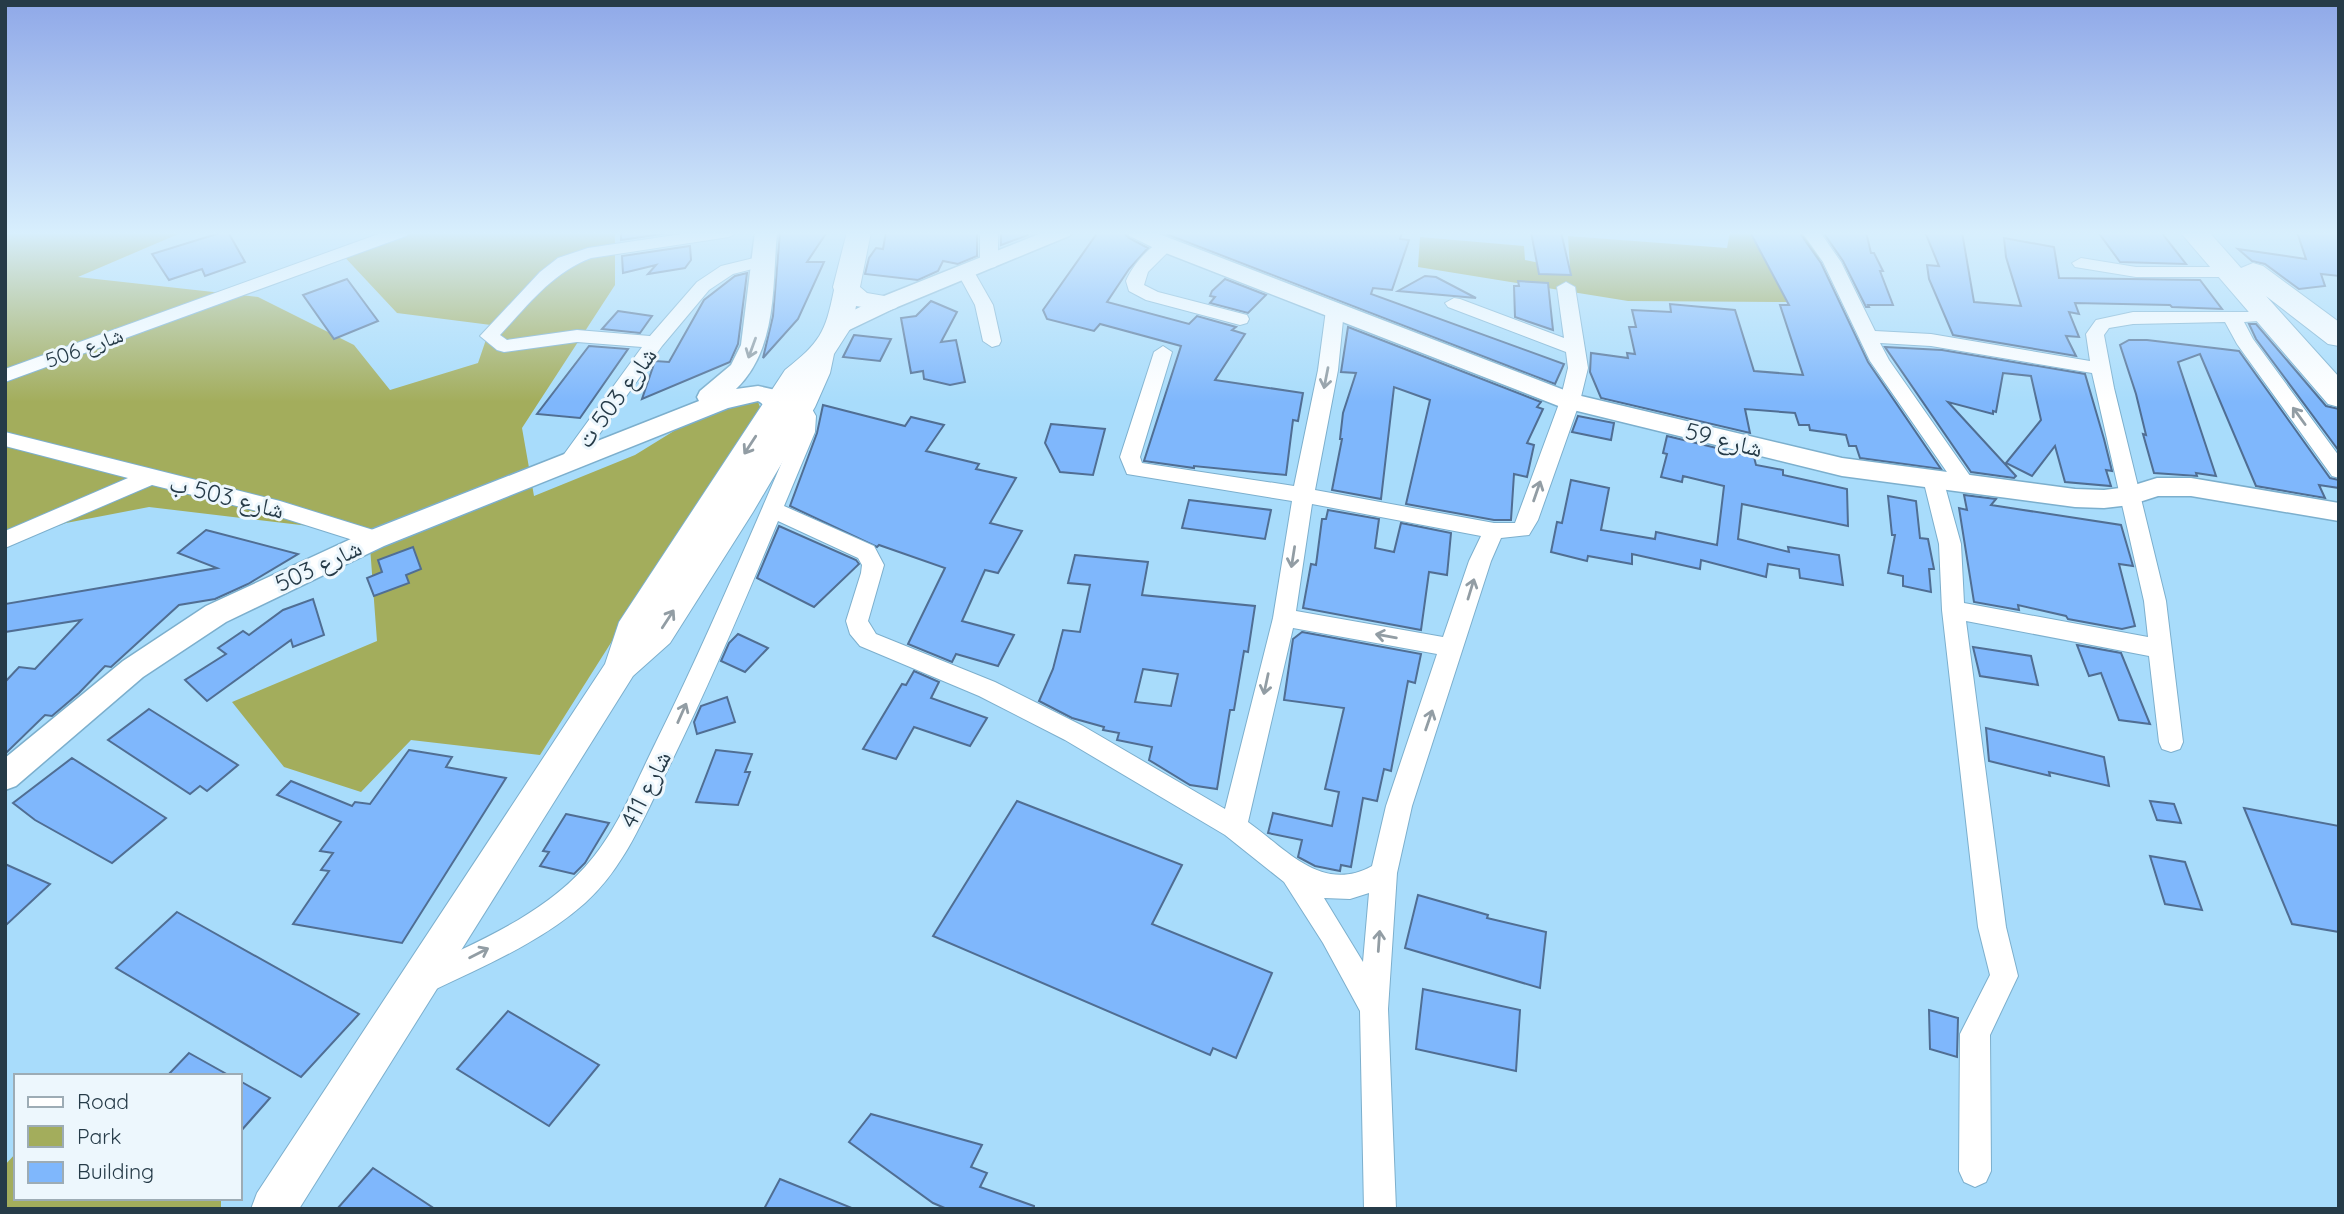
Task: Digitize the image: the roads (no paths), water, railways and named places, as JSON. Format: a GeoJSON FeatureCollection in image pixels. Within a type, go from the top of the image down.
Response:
{"type":"FeatureCollection","features":[{"type":"Feature","properties":{"kind":"highway"},"geometry":{"type":"LineString","coordinates":[[2250,289],[2266,316],[2339,397]]}},
{"type":"Feature","properties":{"kind":"highway"},"geometry":{"type":"LineString","coordinates":[[2258,289],[2339,368]]}},
{"type":"Feature","properties":{"kind":"highway"},"geometry":{"type":"LineString","coordinates":[[2266,289],[2339,338]]}},
{"type":"Feature","properties":{"kind":"main road"},"geometry":{"type":"LineString","coordinates":[[274,1209],[621,667],[659,634],[743,505],[788,407],[794,376],[821,354],[839,326],[845,289]]}},
{"type":"Feature","properties":{"kind":"main road"},"geometry":{"type":"LineString","coordinates":[[847,289],[860,300],[887,303]]}},
{"type":"Feature","properties":{"kind":"main road"},"geometry":{"type":"LineString","coordinates":[[788,407],[817,373],[821,354]]}},
{"type":"Feature","properties":{"kind":"street","name":"شارع 506"},"geometry":{"type":"LineString","coordinates":[[5,376],[245,289]]}},
{"type":"Feature","properties":{"kind":"street"},"geometry":{"type":"LineString","coordinates":[[534,289],[489,336],[504,346],[577,337],[655,342]]}},
{"type":"Feature","properties":{"kind":"street","name":"شارع 503 ت"},"geometry":{"type":"LineString","coordinates":[[569,462],[655,342],[701,289]]}},
{"type":"Feature","properties":{"kind":"street"},"geometry":{"type":"LineString","coordinates":[[670,421],[736,377],[752,352],[760,289]]}},
{"type":"Feature","properties":{"kind":"street"},"geometry":{"type":"LineString","coordinates":[[839,326],[924,289]]}},
{"type":"Feature","properties":{"kind":"street"},"geometry":{"type":"LineString","coordinates":[[975,289],[984,305],[992,341]]}},
{"type":"Feature","properties":{"kind":"street"},"geometry":{"type":"LineString","coordinates":[[1138,289],[1152,296],[1240,320]]}},
{"type":"Feature","properties":{"kind":"street","name":"شارع 59"},"geometry":{"type":"LineString","coordinates":[[1279,289],[1570,401],[1842,467],[2075,498],[2104,499],[2130,496],[2157,487],[2191,487],[2339,512]]}},
{"type":"Feature","properties":{"kind":"street"},"geometry":{"type":"LineString","coordinates":[[1163,352],[1130,457],[1134,469],[1303,495],[1494,531],[1521,530],[1570,401],[1578,368],[1566,289]]}},
{"type":"Feature","properties":{"kind":"street"},"geometry":{"type":"LineString","coordinates":[[1845,289],[1880,361],[1965,483]]}},
{"type":"Feature","properties":{"kind":"street"},"geometry":{"type":"LineString","coordinates":[[1454,303],[1573,348]]}},
{"type":"Feature","properties":{"kind":"street"},"geometry":{"type":"LineString","coordinates":[[1234,827],[1284,618],[1303,495],[1328,370],[1335,310]]}},
{"type":"Feature","properties":{"kind":"street"},"geometry":{"type":"LineString","coordinates":[[2172,742],[2155,601],[2095,334],[2098,328],[2109,322],[2133,318],[2266,316]]}},
{"type":"Feature","properties":{"kind":"street"},"geometry":{"type":"LineString","coordinates":[[2232,317],[2244,340],[2339,471]]}},
{"type":"Feature","properties":{"kind":"street"},"geometry":{"type":"LineString","coordinates":[[1868,336],[1931,340],[2102,369]]}},
{"type":"Feature","properties":{"kind":"street"},"geometry":{"type":"LineString","coordinates":[[709,397],[794,376]]}},
{"type":"Feature","properties":{"kind":"street"},"geometry":{"type":"LineString","coordinates":[[670,421],[744,394],[767,395],[788,407]]}},
{"type":"Feature","properties":{"kind":"street","name":"شارع 411"},"geometry":{"type":"LineString","coordinates":[[418,984],[537,924],[595,875],[616,847],[670,741],[805,432],[806,416],[788,407]]}},
{"type":"Feature","properties":{"kind":"street","name":"شارع 503"},"geometry":{"type":"LineString","coordinates":[[5,777],[133,669],[216,614],[375,539],[670,421]]}},
{"type":"Feature","properties":{"kind":"street"},"geometry":{"type":"LineString","coordinates":[[5,439],[150,477]]}},
{"type":"Feature","properties":{"kind":"street","name":"شارع 503 ب"},"geometry":{"type":"LineString","coordinates":[[5,540],[150,477],[281,509],[375,539]]}},
{"type":"Feature","properties":{"kind":"street"},"geometry":{"type":"LineString","coordinates":[[1933,479],[1950,544],[1953,610],[1992,927],[2004,976],[1975,1034],[1975,1171]]}},
{"type":"Feature","properties":{"kind":"street"},"geometry":{"type":"LineString","coordinates":[[772,509],[866,552],[873,565],[872,573],[857,621],[862,635],[868,640],[987,689],[1074,733],[1234,827],[1293,874],[1324,887],[1340,888],[1371,881],[1384,873]]}},
{"type":"Feature","properties":{"kind":"street"},"geometry":{"type":"LineString","coordinates":[[1380,1209],[1374,1009],[1384,873],[1399,806],[1480,561],[1494,531]]}},
{"type":"Feature","properties":{"kind":"street"},"geometry":{"type":"LineString","coordinates":[[1953,610],[2161,649]]}},
{"type":"Feature","properties":{"kind":"street"},"geometry":{"type":"LineString","coordinates":[[1284,618],[1453,648]]}},
{"type":"Feature","properties":{"kind":"street"},"geometry":{"type":"LineString","coordinates":[[1293,874],[1333,934],[1374,1009]]}}]}
